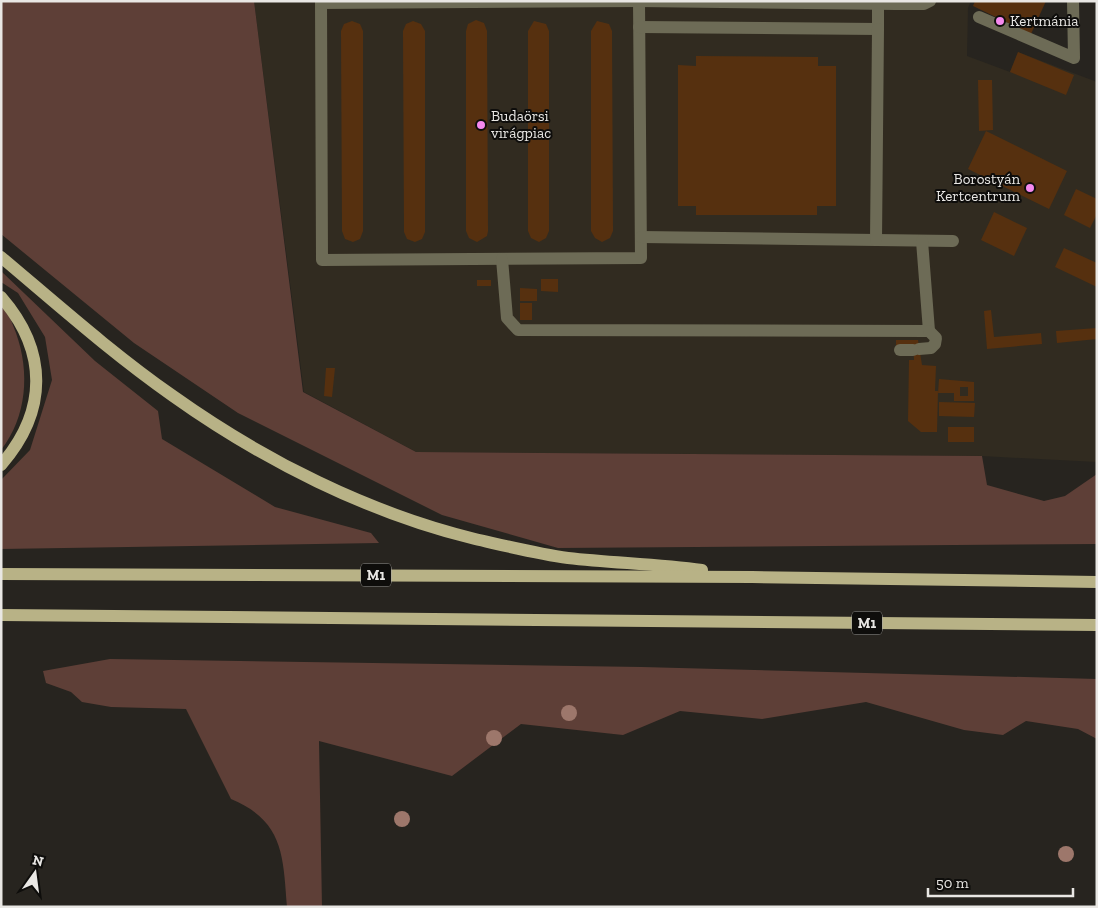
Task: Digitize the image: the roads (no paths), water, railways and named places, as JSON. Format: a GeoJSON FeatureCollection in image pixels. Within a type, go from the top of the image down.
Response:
{"type":"FeatureCollection","features":[{"type":"Feature","properties":{"kind":"main road"},"geometry":{"type":"LineString","coordinates":[[1,258],[100,341],[174,397],[251,446],[324,484],[393,513],[474,539],[567,557],[668,565],[752,576]]}},
{"type":"Feature","properties":{"kind":"main road"},"geometry":{"type":"LineString","coordinates":[[1,298],[18,317],[32,348],[37,382],[32,415],[18,446],[1,465]]}},
{"type":"Feature","properties":{"kind":"main road","name":"M1"},"geometry":{"type":"LineString","coordinates":[[1,574],[752,576],[1097,582]]}},
{"type":"Feature","properties":{"kind":"main road","name":"M1"},"geometry":{"type":"LineString","coordinates":[[1,615],[1097,625]]}},
{"type":"Feature","properties":{"kind":"lane"},"geometry":{"type":"LineString","coordinates":[[639,1],[641,258],[322,260],[321,2],[639,1],[680,1],[924,4],[930,1]]}},
{"type":"Feature","properties":{"kind":"lane"},"geometry":{"type":"LineString","coordinates":[[979,16],[1074,58],[1073,1]]}},
{"type":"Feature","properties":{"kind":"lane"},"geometry":{"type":"LineString","coordinates":[[876,240],[878,4]]}},
{"type":"Feature","properties":{"kind":"lane"},"geometry":{"type":"LineString","coordinates":[[639,27],[878,28]]}},
{"type":"Feature","properties":{"kind":"lane"},"geometry":{"type":"LineString","coordinates":[[641,237],[953,241]]}},
{"type":"Feature","properties":{"kind":"lane"},"geometry":{"type":"LineString","coordinates":[[911,350],[931,348],[935,344],[936,338],[929,331],[922,241]]}},
{"type":"Feature","properties":{"kind":"lane"},"geometry":{"type":"LineString","coordinates":[[502,259],[507,318],[518,330],[929,331]]}},
{"type":"Feature","properties":{"kind":"place","name":"Kertmánia"},"geometry":{"type":"Point","coordinates":[1000,21]}},
{"type":"Feature","properties":{"kind":"place","name":"Budaörsi virágpiac"},"geometry":{"type":"Point","coordinates":[481,125]}},
{"type":"Feature","properties":{"kind":"place","name":"Borostyán Kertcentrum"},"geometry":{"type":"Point","coordinates":[1030,188]}}]}
